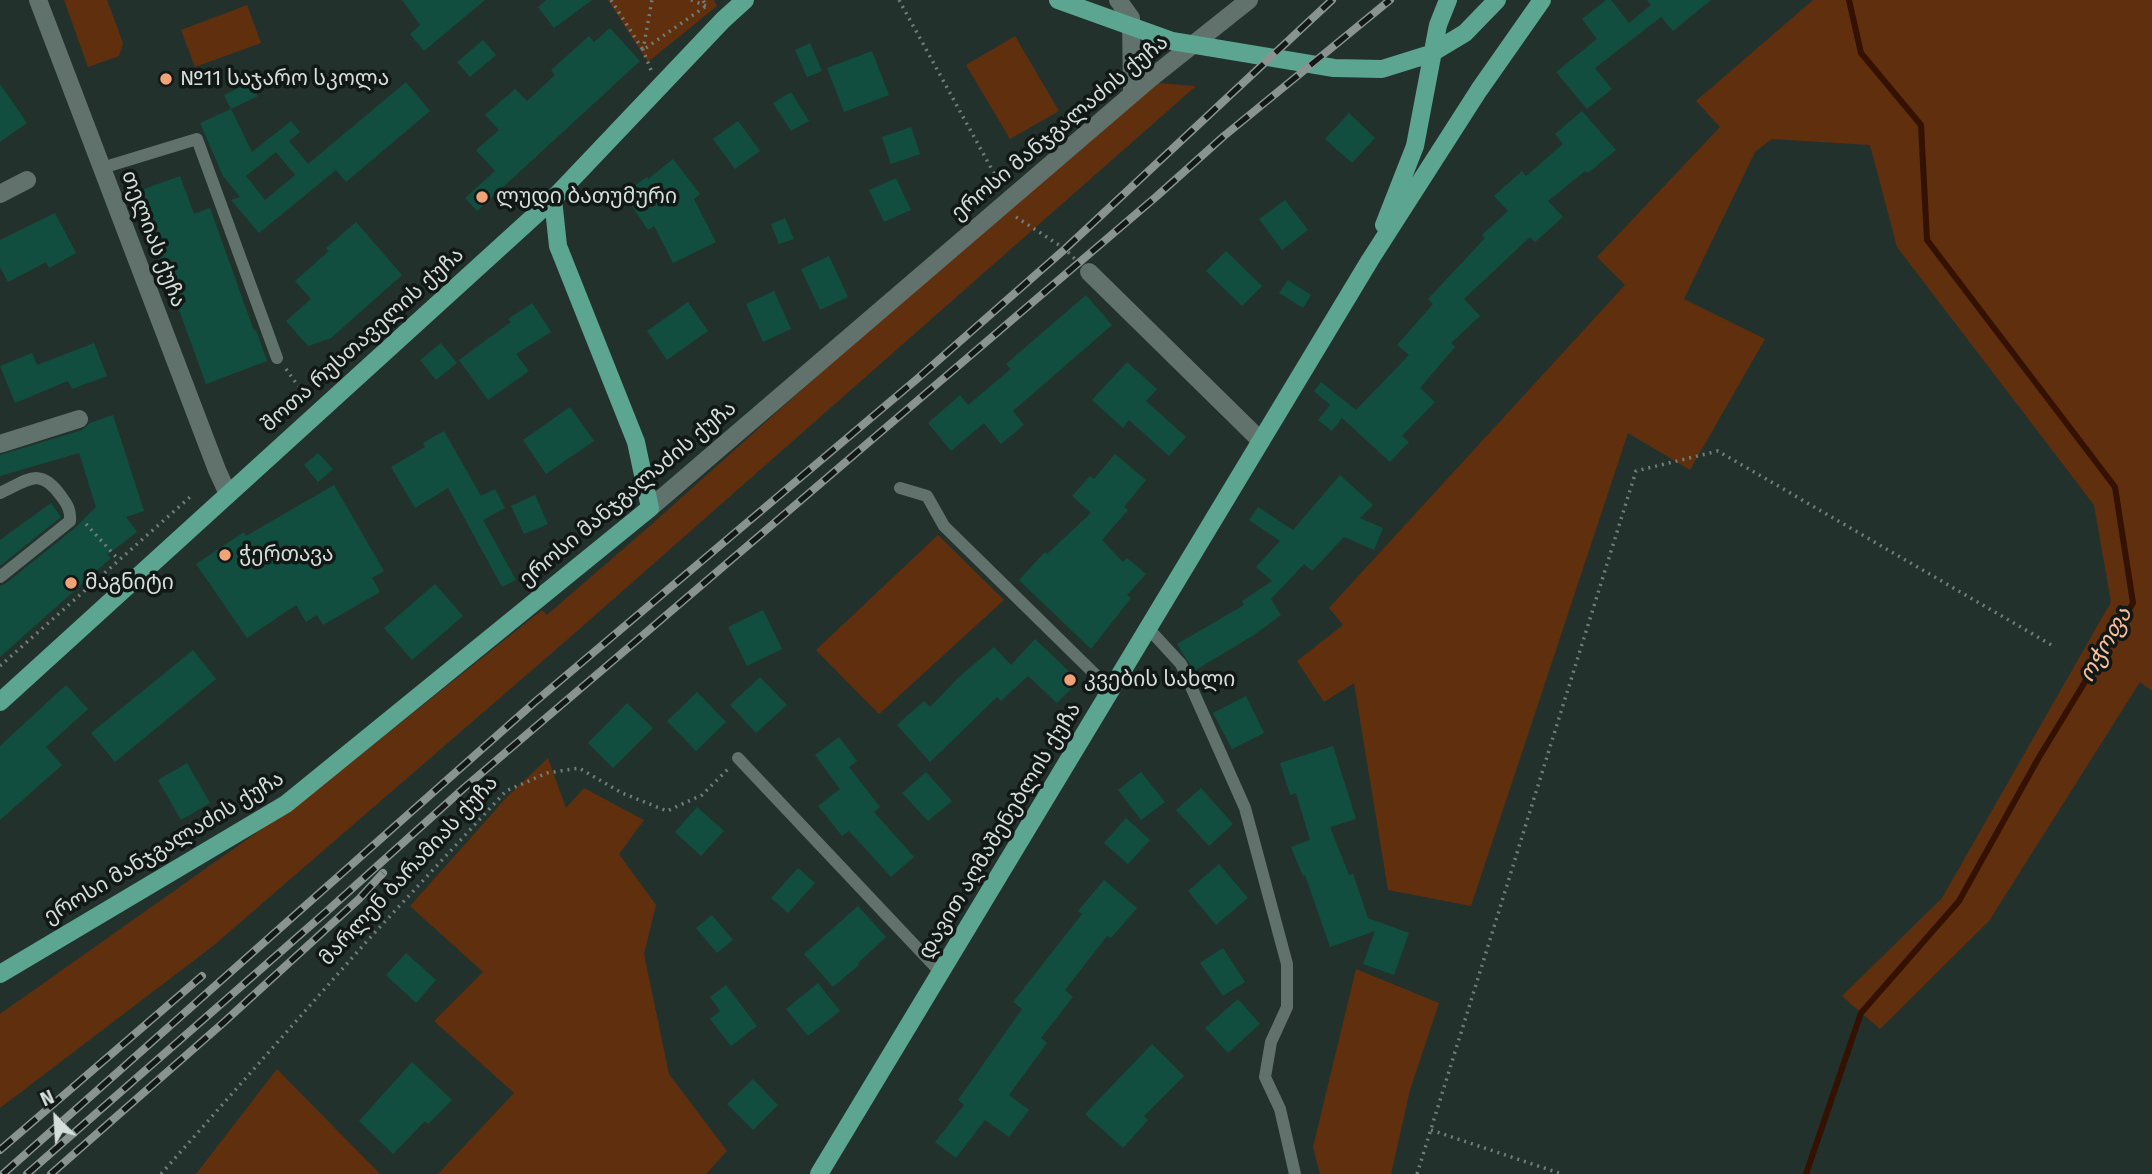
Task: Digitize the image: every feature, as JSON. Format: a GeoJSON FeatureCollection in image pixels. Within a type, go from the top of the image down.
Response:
{"type":"FeatureCollection","features":[{"type":"Feature","properties":{"kind":"main road","name":"შოთა რუსთაველის ქუჩა"},"geometry":{"type":"LineString","coordinates":[[0,702],[553,199],[745,0]]}},
{"type":"Feature","properties":{"kind":"main road"},"geometry":{"type":"LineString","coordinates":[[1058,0],[1172,41],[1334,68],[1382,69],[1430,54],[1465,33],[1497,0]]}},
{"type":"Feature","properties":{"kind":"main road","name":"დავით აღმაშენებლის ქუჩა"},"geometry":{"type":"LineString","coordinates":[[1370,260],[1415,146],[1438,25],[1448,0]]}},
{"type":"Feature","properties":{"kind":"main road","name":"დავით აღმაშენებლის ქუჩა"},"geometry":{"type":"LineString","coordinates":[[820,1174],[1370,260],[1479,90],[1542,0]]}},
{"type":"Feature","properties":{"kind":"main road"},"geometry":{"type":"LineString","coordinates":[[553,199],[558,246],[636,442],[650,508]]}},
{"type":"Feature","properties":{"kind":"main road","name":"ეროსი მანჯგალაძის ქუჩა"},"geometry":{"type":"LineString","coordinates":[[0,974],[286,804],[650,508]]}},
{"type":"Feature","properties":{"kind":"street","name":"თელიას ქუჩა"},"geometry":{"type":"LineString","coordinates":[[38,0],[216,470],[228,494]]}},
{"type":"Feature","properties":{"kind":"street"},"geometry":{"type":"LineString","coordinates":[[1118,0],[1130,18],[1132,94]]}},
{"type":"Feature","properties":{"kind":"street","name":"ეროსი მანჯგალაძის ქუჩა"},"geometry":{"type":"LineString","coordinates":[[650,508],[1132,94],[1249,0]]}},
{"type":"Feature","properties":{"kind":"street"},"geometry":{"type":"LineString","coordinates":[[0,194],[27,180]]}},
{"type":"Feature","properties":{"kind":"street"},"geometry":{"type":"LineString","coordinates":[[1089,272],[1261,441]]}},
{"type":"Feature","properties":{"kind":"street"},"geometry":{"type":"LineString","coordinates":[[0,444],[79,419]]}},
{"type":"Feature","properties":{"kind":"lane"},"geometry":{"type":"LineString","coordinates":[[102,168],[197,139],[277,358]]}},
{"type":"Feature","properties":{"kind":"lane"},"geometry":{"type":"LineString","coordinates":[[0,493],[28,480],[39,478],[50,481],[68,506],[71,516],[70,521],[0,577]]}},
{"type":"Feature","properties":{"kind":"lane"},"geometry":{"type":"LineString","coordinates":[[900,488],[927,496],[944,526],[1111,690]]}},
{"type":"Feature","properties":{"kind":"lane"},"geometry":{"type":"LineString","coordinates":[[1148,628],[1181,664],[1245,808],[1284,951],[1287,964],[1287,1007],[1271,1042],[1265,1077],[1280,1109],[1295,1174]]}},
{"type":"Feature","properties":{"kind":"lane"},"geometry":{"type":"LineString","coordinates":[[738,758],[941,973]]}},
{"type":"Feature","properties":{"kind":"path"},"geometry":{"type":"LineString","coordinates":[[611,0],[643,50],[651,71]]}},
{"type":"Feature","properties":{"kind":"path"},"geometry":{"type":"LineString","coordinates":[[643,50],[652,0]]}},
{"type":"Feature","properties":{"kind":"path"},"geometry":{"type":"LineString","coordinates":[[691,0],[706,6]]}},
{"type":"Feature","properties":{"kind":"path"},"geometry":{"type":"LineString","coordinates":[[703,0],[711,13]]}},
{"type":"Feature","properties":{"kind":"path"},"geometry":{"type":"LineString","coordinates":[[899,0],[1007,202],[1020,221],[1065,248],[1089,272]]}},
{"type":"Feature","properties":{"kind":"path"},"geometry":{"type":"LineString","coordinates":[[643,50],[706,6]]}},
{"type":"Feature","properties":{"kind":"path"},"geometry":{"type":"LineString","coordinates":[[277,358],[301,390]]}},
{"type":"Feature","properties":{"kind":"path"},"geometry":{"type":"LineString","coordinates":[[1417,1174],[1636,471],[1718,452],[2055,647]]}},
{"type":"Feature","properties":{"kind":"path"},"geometry":{"type":"LineString","coordinates":[[0,666],[190,497]]}},
{"type":"Feature","properties":{"kind":"path","name":"მარლენ ბარამიას ქუჩა"},"geometry":{"type":"LineString","coordinates":[[161,1174],[367,941],[506,791],[547,773],[579,768],[622,793],[667,811],[702,795],[738,758]]}},
{"type":"Feature","properties":{"kind":"path"},"geometry":{"type":"LineString","coordinates":[[1431,1130],[1562,1174]]}},
{"type":"Feature","properties":{"kind":"shaded area"},"geometry":{"type":"Polygon","coordinates":[[[64,0],[107,0],[123,43],[119,56],[88,67],[64,0]]]}},
{"type":"Feature","properties":{"kind":"shaded area"},"geometry":{"type":"Polygon","coordinates":[[[608,0],[714,0],[717,6],[648,62],[608,0]]]}},
{"type":"Feature","properties":{"kind":"shaded area"},"geometry":{"type":"Polygon","coordinates":[[[1813,0],[2152,0],[2152,691],[2140,682],[1989,921],[1880,1029],[1842,996],[1942,898],[2111,602],[2094,505],[1897,247],[1870,145],[1772,139],[1755,152],[1684,299],[1765,339],[1690,470],[1628,433],[1471,906],[1388,890],[1354,683],[1324,702],[1297,661],[1343,625],[1329,608],[1625,285],[1597,257],[1720,127],[1696,101],[1813,0]]]}},
{"type":"Feature","properties":{"kind":"shaded area"},"geometry":{"type":"Polygon","coordinates":[[[247,5],[261,43],[195,67],[181,30],[247,5]]]}},
{"type":"Feature","properties":{"kind":"shaded area"},"geometry":{"type":"Polygon","coordinates":[[[1015,36],[1059,111],[1010,139],[966,65],[1015,36]]]}},
{"type":"Feature","properties":{"kind":"shaded area"},"geometry":{"type":"Polygon","coordinates":[[[1158,83],[1196,86],[568,639],[213,946],[0,1108],[0,1014],[314,792],[542,610],[547,615],[940,266],[947,264],[1158,83]]]}},
{"type":"Feature","properties":{"kind":"shaded area"},"geometry":{"type":"Polygon","coordinates":[[[938,535],[1004,600],[879,714],[816,650],[938,535]]]}},
{"type":"Feature","properties":{"kind":"shaded area"},"geometry":{"type":"Polygon","coordinates":[[[548,758],[566,808],[584,788],[644,820],[619,854],[656,905],[644,954],[669,1074],[727,1151],[706,1174],[438,1174],[514,1093],[434,1021],[483,972],[410,906],[507,797],[548,758]]]}},
{"type":"Feature","properties":{"kind":"shaded area"},"geometry":{"type":"Polygon","coordinates":[[[1356,969],[1439,1003],[1410,1090],[1391,1174],[1320,1174],[1313,1147],[1356,969]]]}},
{"type":"Feature","properties":{"kind":"shaded area"},"geometry":{"type":"Polygon","coordinates":[[[277,1069],[380,1174],[196,1174],[277,1069]]]}},
{"type":"Feature","properties":{"kind":"building"},"geometry":{"type":"Polygon","coordinates":[[[402,0],[485,0],[424,51],[410,34],[420,25],[402,0]]]}},
{"type":"Feature","properties":{"kind":"building"},"geometry":{"type":"Polygon","coordinates":[[[546,0],[592,0],[554,28],[538,7],[546,0]]]}},
{"type":"Feature","properties":{"kind":"building"},"geometry":{"type":"Polygon","coordinates":[[[1606,0],[1611,0],[1629,23],[1651,5],[1647,0],[1711,0],[1673,31],[1661,17],[1595,68],[1612,89],[1587,109],[1556,72],[1597,39],[1582,19],[1606,0]]]}},
{"type":"Feature","properties":{"kind":"building"},"geometry":{"type":"Polygon","coordinates":[[[610,28],[640,61],[477,211],[465,198],[495,171],[476,150],[499,130],[485,115],[515,89],[527,101],[555,75],[551,70],[589,36],[594,42],[610,28]]]}},
{"type":"Feature","properties":{"kind":"building"},"geometry":{"type":"Polygon","coordinates":[[[483,40],[496,55],[470,77],[457,62],[483,40]]]}},
{"type":"Feature","properties":{"kind":"building"},"geometry":{"type":"Polygon","coordinates":[[[810,43],[822,71],[807,77],[795,50],[810,43]]]}},
{"type":"Feature","properties":{"kind":"building"},"geometry":{"type":"Polygon","coordinates":[[[872,51],[889,95],[844,112],[827,68],[872,51]]]}},
{"type":"Feature","properties":{"kind":"building"},"geometry":{"type":"Polygon","coordinates":[[[251,82],[258,96],[231,109],[224,95],[251,82]]]}},
{"type":"Feature","properties":{"kind":"building"},"geometry":{"type":"Polygon","coordinates":[[[406,82],[430,111],[346,182],[336,170],[259,233],[231,200],[240,197],[223,176],[200,123],[231,109],[252,152],[291,121],[300,132],[289,141],[308,164],[406,82]],[[276,152],[246,176],[265,200],[295,175],[276,152]]]}},
{"type":"Feature","properties":{"kind":"building"},"geometry":{"type":"Polygon","coordinates":[[[0,84],[27,123],[0,142],[0,84]]]}},
{"type":"Feature","properties":{"kind":"building"},"geometry":{"type":"Polygon","coordinates":[[[791,92],[809,121],[791,131],[773,103],[791,92]]]}},
{"type":"Feature","properties":{"kind":"building"},"geometry":{"type":"Polygon","coordinates":[[[1582,111],[1616,150],[1548,201],[1563,217],[1535,242],[1530,237],[1464,299],[1480,316],[1451,343],[1455,347],[1420,388],[1435,402],[1402,436],[1409,442],[1390,462],[1342,418],[1332,431],[1318,420],[1330,405],[1314,391],[1321,382],[1356,410],[1409,355],[1397,345],[1433,304],[1428,299],[1485,238],[1482,235],[1508,211],[1494,196],[1522,171],[1526,176],[1563,144],[1555,134],[1582,111]]]}},
{"type":"Feature","properties":{"kind":"building"},"geometry":{"type":"Polygon","coordinates":[[[1349,113],[1375,138],[1352,163],[1325,139],[1349,113]]]}},
{"type":"Feature","properties":{"kind":"building"},"geometry":{"type":"Polygon","coordinates":[[[738,121],[760,151],[735,169],[713,139],[738,121]]]}},
{"type":"Feature","properties":{"kind":"building"},"geometry":{"type":"Polygon","coordinates":[[[911,127],[920,154],[891,164],[882,137],[911,127]]]}},
{"type":"Feature","properties":{"kind":"building"},"geometry":{"type":"Polygon","coordinates":[[[673,159],[700,194],[694,199],[716,242],[673,263],[654,226],[648,230],[623,193],[647,177],[648,179],[673,159]]]}},
{"type":"Feature","properties":{"kind":"building"},"geometry":{"type":"Polygon","coordinates":[[[180,176],[194,214],[210,208],[267,361],[206,384],[136,192],[180,176]]]}},
{"type":"Feature","properties":{"kind":"building"},"geometry":{"type":"Polygon","coordinates":[[[896,178],[911,210],[884,222],[869,190],[896,178]]]}},
{"type":"Feature","properties":{"kind":"building"},"geometry":{"type":"Polygon","coordinates":[[[1285,200],[1308,230],[1282,250],[1259,219],[1285,200]]]}},
{"type":"Feature","properties":{"kind":"building"},"geometry":{"type":"Polygon","coordinates":[[[55,213],[76,253],[49,268],[46,262],[8,282],[0,267],[0,240],[55,213]]]}},
{"type":"Feature","properties":{"kind":"building"},"geometry":{"type":"Polygon","coordinates":[[[785,218],[794,239],[779,244],[771,224],[785,218]]]}},
{"type":"Feature","properties":{"kind":"building"},"geometry":{"type":"Polygon","coordinates":[[[356,222],[402,275],[331,338],[308,346],[286,321],[311,299],[295,281],[329,251],[326,248],[356,222]]]}},
{"type":"Feature","properties":{"kind":"building"},"geometry":{"type":"Polygon","coordinates":[[[1226,251],[1262,286],[1242,306],[1206,271],[1226,251]]]}},
{"type":"Feature","properties":{"kind":"building"},"geometry":{"type":"Polygon","coordinates":[[[829,256],[848,297],[820,310],[801,269],[829,256]]]}},
{"type":"Feature","properties":{"kind":"building"},"geometry":{"type":"Polygon","coordinates":[[[1288,280],[1311,295],[1303,308],[1279,293],[1288,280]]]}},
{"type":"Feature","properties":{"kind":"building"},"geometry":{"type":"Polygon","coordinates":[[[774,291],[791,329],[763,342],[746,304],[774,291]]]}},
{"type":"Feature","properties":{"kind":"building"},"geometry":{"type":"Polygon","coordinates":[[[1086,295],[1112,325],[1013,411],[1024,425],[1001,444],[984,423],[951,451],[928,423],[960,395],[968,405],[1011,369],[1006,364],[1086,295]]]}},
{"type":"Feature","properties":{"kind":"building"},"geometry":{"type":"Polygon","coordinates":[[[688,302],[708,331],[667,360],[647,331],[688,302]]]}},
{"type":"Feature","properties":{"kind":"building"},"geometry":{"type":"Polygon","coordinates":[[[532,303],[551,332],[516,354],[529,371],[488,400],[459,360],[511,322],[508,319],[532,303]]]}},
{"type":"Feature","properties":{"kind":"building"},"geometry":{"type":"Polygon","coordinates":[[[94,343],[107,376],[72,389],[68,381],[15,403],[0,366],[32,353],[37,365],[94,343]]]}},
{"type":"Feature","properties":{"kind":"building"},"geometry":{"type":"Polygon","coordinates":[[[441,343],[457,363],[436,380],[420,360],[441,343]]]}},
{"type":"Feature","properties":{"kind":"building"},"geometry":{"type":"Polygon","coordinates":[[[1127,362],[1157,389],[1146,401],[1186,437],[1169,456],[1129,420],[1123,428],[1092,400],[1127,362]]]}},
{"type":"Feature","properties":{"kind":"building"},"geometry":{"type":"Polygon","coordinates":[[[570,407],[594,441],[546,474],[523,440],[570,407]]]}},
{"type":"Feature","properties":{"kind":"building"},"geometry":{"type":"Polygon","coordinates":[[[113,415],[144,511],[126,517],[137,532],[107,555],[111,558],[0,657],[0,586],[75,528],[96,507],[79,453],[0,476],[0,455],[82,430],[90,423],[113,415]]]}},
{"type":"Feature","properties":{"kind":"building"},"geometry":{"type":"Polygon","coordinates":[[[444,431],[481,496],[495,489],[505,508],[483,520],[516,580],[502,587],[448,488],[415,508],[391,467],[425,447],[423,443],[444,431]]]}},
{"type":"Feature","properties":{"kind":"building"},"geometry":{"type":"Polygon","coordinates":[[[318,453],[333,469],[318,482],[304,465],[318,453]]]}},
{"type":"Feature","properties":{"kind":"building"},"geometry":{"type":"Polygon","coordinates":[[[1115,454],[1146,480],[1124,507],[1128,510],[1102,540],[1123,562],[1127,558],[1146,574],[1127,595],[1131,598],[1091,649],[1019,580],[1045,552],[1047,554],[1091,513],[1072,496],[1090,476],[1094,479],[1115,454]]]}},
{"type":"Feature","properties":{"kind":"building"},"geometry":{"type":"Polygon","coordinates":[[[1340,475],[1373,505],[1360,518],[1383,528],[1374,550],[1344,537],[1312,571],[1304,564],[1271,599],[1281,615],[1254,635],[1194,671],[1177,644],[1244,605],[1242,601],[1272,581],[1256,567],[1280,541],[1249,520],[1258,507],[1293,530],[1340,475]]]}},
{"type":"Feature","properties":{"kind":"building"},"geometry":{"type":"Polygon","coordinates":[[[334,485],[384,571],[372,578],[380,592],[323,625],[317,615],[306,622],[296,605],[247,638],[196,564],[244,532],[246,536],[334,485]]]}},
{"type":"Feature","properties":{"kind":"building"},"geometry":{"type":"Polygon","coordinates":[[[535,495],[548,524],[524,534],[511,506],[535,495]]]}},
{"type":"Feature","properties":{"kind":"building"},"geometry":{"type":"Polygon","coordinates":[[[51,503],[61,517],[0,566],[0,540],[51,503]]]}},
{"type":"Feature","properties":{"kind":"building"},"geometry":{"type":"Polygon","coordinates":[[[435,584],[463,616],[412,660],[384,628],[435,584]]]}},
{"type":"Feature","properties":{"kind":"building"},"geometry":{"type":"Polygon","coordinates":[[[763,610],[782,649],[747,666],[728,627],[763,610]]]}},
{"type":"Feature","properties":{"kind":"building"},"geometry":{"type":"Polygon","coordinates":[[[1035,639],[1079,681],[1057,703],[1028,676],[1001,701],[997,697],[930,762],[897,725],[924,701],[930,707],[994,647],[1011,665],[1035,639]]]}},
{"type":"Feature","properties":{"kind":"building"},"geometry":{"type":"Polygon","coordinates":[[[193,650],[216,679],[115,762],[91,733],[193,650]]]}},
{"type":"Feature","properties":{"kind":"building"},"geometry":{"type":"Polygon","coordinates":[[[760,677],[787,705],[756,733],[730,705],[760,677]]]}},
{"type":"Feature","properties":{"kind":"building"},"geometry":{"type":"Polygon","coordinates":[[[66,685],[88,709],[46,747],[62,765],[0,820],[0,746],[66,685]]]}},
{"type":"Feature","properties":{"kind":"building"},"geometry":{"type":"Polygon","coordinates":[[[697,692],[726,722],[696,751],[667,721],[697,692]]]}},
{"type":"Feature","properties":{"kind":"building"},"geometry":{"type":"Polygon","coordinates":[[[1246,696],[1264,733],[1232,749],[1213,713],[1246,696]]]}},
{"type":"Feature","properties":{"kind":"building"},"geometry":{"type":"Polygon","coordinates":[[[627,703],[653,728],[613,768],[588,743],[627,703]]]}},
{"type":"Feature","properties":{"kind":"building"},"geometry":{"type":"Polygon","coordinates":[[[839,737],[857,761],[849,767],[880,807],[874,812],[914,857],[891,877],[849,831],[842,836],[818,806],[840,789],[815,755],[839,737]]]}},
{"type":"Feature","properties":{"kind":"building"},"geometry":{"type":"Polygon","coordinates":[[[1333,746],[1356,819],[1330,827],[1349,875],[1353,874],[1368,918],[1409,933],[1394,975],[1363,964],[1375,931],[1330,947],[1305,875],[1303,876],[1291,847],[1310,840],[1296,793],[1290,795],[1280,763],[1333,746]]]}},
{"type":"Feature","properties":{"kind":"building"},"geometry":{"type":"Polygon","coordinates":[[[187,763],[210,803],[181,820],[158,780],[187,763]]]}},
{"type":"Feature","properties":{"kind":"building"},"geometry":{"type":"Polygon","coordinates":[[[926,772],[952,801],[928,821],[902,793],[926,772]]]}},
{"type":"Feature","properties":{"kind":"building"},"geometry":{"type":"Polygon","coordinates":[[[1141,772],[1165,802],[1141,820],[1118,790],[1141,772]]]}},
{"type":"Feature","properties":{"kind":"building"},"geometry":{"type":"Polygon","coordinates":[[[1201,788],[1233,824],[1209,846],[1176,810],[1201,788]]]}},
{"type":"Feature","properties":{"kind":"building"},"geometry":{"type":"Polygon","coordinates":[[[697,807],[724,831],[701,856],[675,832],[697,807]]]}},
{"type":"Feature","properties":{"kind":"building"},"geometry":{"type":"Polygon","coordinates":[[[1126,818],[1150,840],[1128,864],[1104,843],[1126,818]]]}},
{"type":"Feature","properties":{"kind":"building"},"geometry":{"type":"Polygon","coordinates":[[[1219,864],[1248,898],[1216,925],[1188,891],[1219,864]]]}},
{"type":"Feature","properties":{"kind":"building"},"geometry":{"type":"Polygon","coordinates":[[[798,868],[815,883],[788,913],[771,898],[798,868]]]}},
{"type":"Feature","properties":{"kind":"building"},"geometry":{"type":"Polygon","coordinates":[[[1104,880],[1137,908],[1111,938],[1107,936],[1065,990],[1073,997],[1041,1038],[1047,1043],[1009,1095],[1029,1110],[1009,1137],[985,1120],[956,1158],[935,1142],[964,1105],[958,1100],[1022,1009],[1013,1002],[1082,914],[1078,911],[1104,880]]]}},
{"type":"Feature","properties":{"kind":"building"},"geometry":{"type":"Polygon","coordinates":[[[858,906],[886,937],[833,987],[804,954],[858,906]]]}},
{"type":"Feature","properties":{"kind":"building"},"geometry":{"type":"Polygon","coordinates":[[[712,915],[733,940],[717,953],[696,928],[712,915]]]}},
{"type":"Feature","properties":{"kind":"building"},"geometry":{"type":"Polygon","coordinates":[[[1223,948],[1245,982],[1223,996],[1200,963],[1223,948]]]}},
{"type":"Feature","properties":{"kind":"building"},"geometry":{"type":"Polygon","coordinates":[[[406,953],[436,980],[416,1003],[386,975],[406,953]]]}},
{"type":"Feature","properties":{"kind":"building"},"geometry":{"type":"Polygon","coordinates":[[[818,983],[840,1011],[808,1036],[786,1009],[818,983]]]}},
{"type":"Feature","properties":{"kind":"building"},"geometry":{"type":"Polygon","coordinates":[[[726,985],[757,1026],[731,1046],[710,1019],[720,1011],[710,997],[726,985]]]}},
{"type":"Feature","properties":{"kind":"building"},"geometry":{"type":"Polygon","coordinates":[[[1238,999],[1260,1024],[1228,1053],[1205,1028],[1238,999]]]}},
{"type":"Feature","properties":{"kind":"building"},"geometry":{"type":"Polygon","coordinates":[[[1152,1044],[1184,1076],[1144,1116],[1148,1120],[1123,1148],[1085,1114],[1152,1044]]]}},
{"type":"Feature","properties":{"kind":"building"},"geometry":{"type":"Polygon","coordinates":[[[412,1062],[452,1100],[428,1124],[425,1121],[393,1154],[359,1121],[412,1062]]]}},
{"type":"Feature","properties":{"kind":"building"},"geometry":{"type":"Polygon","coordinates":[[[753,1079],[778,1105],[753,1130],[727,1104],[753,1079]]]}},
{"type":"Feature","properties":{"kind":"waterway","name":"ოჭოფა"},"geometry":{"type":"LineString","coordinates":[[1806,1174],[1861,1013],[1959,901],[2038,759],[2133,603],[2115,487],[1927,240],[1921,125],[1861,53],[1849,0]]}},
{"type":"Feature","properties":{"kind":"railway"},"geometry":{"type":"LineString","coordinates":[[3,1174],[536,701],[917,379],[1065,249],[1332,0]]}},
{"type":"Feature","properties":{"kind":"railway"},"geometry":{"type":"LineString","coordinates":[[27,1174],[464,788],[1224,136],[1390,0]]}},
{"type":"Feature","properties":{"kind":"railway"},"geometry":{"type":"LineString","coordinates":[[51,1174],[223,1023],[359,899],[383,873]]}},
{"type":"Feature","properties":{"kind":"railway"},"geometry":{"type":"LineString","coordinates":[[0,1150],[202,976]]}},
{"type":"Feature","properties":{"kind":"place","name":"№11 საჯარო სკოლა"},"geometry":{"type":"Point","coordinates":[166,79]}},
{"type":"Feature","properties":{"kind":"place","name":"ლუდი ბათუმური"},"geometry":{"type":"Point","coordinates":[482,197]}},
{"type":"Feature","properties":{"kind":"place","name":"ჭერთავა"},"geometry":{"type":"Point","coordinates":[225,555]}},
{"type":"Feature","properties":{"kind":"place","name":"მაგნიტი"},"geometry":{"type":"Point","coordinates":[71,583]}},
{"type":"Feature","properties":{"kind":"place","name":"კვების სახლი"},"geometry":{"type":"Point","coordinates":[1070,680]}}]}
